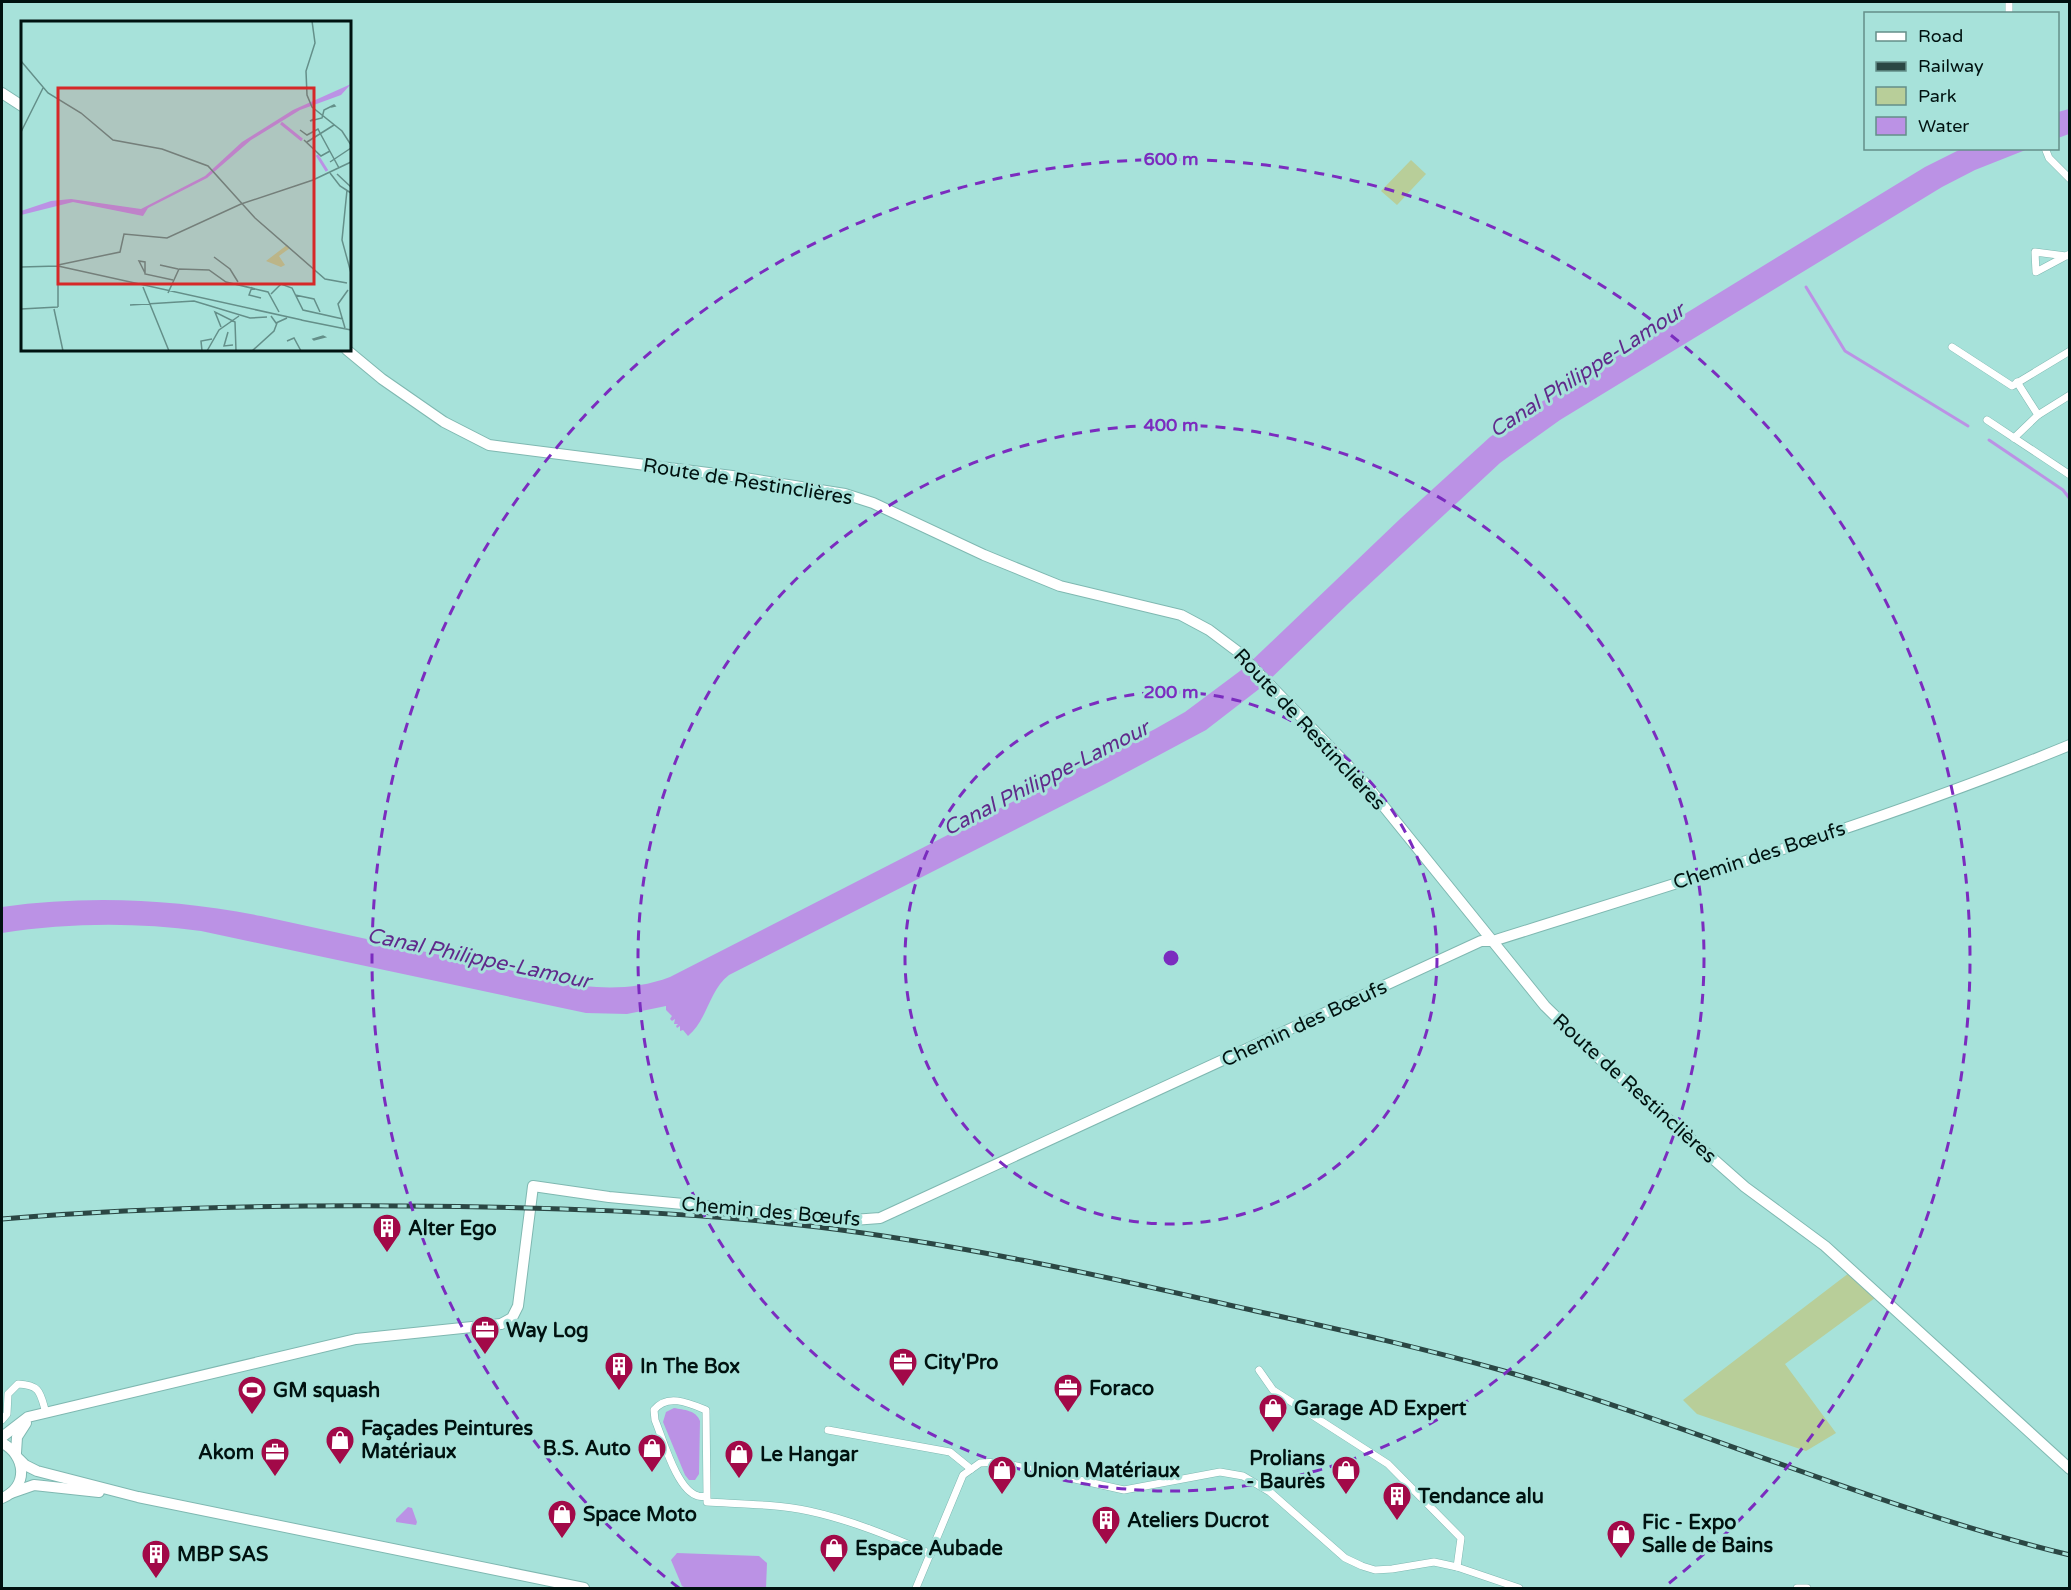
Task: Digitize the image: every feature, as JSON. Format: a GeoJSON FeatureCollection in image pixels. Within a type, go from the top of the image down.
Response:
{"type":"FeatureCollection","features":[{"type":"Feature","properties":{"kind":"street"},"geometry":{"type":"LineString","coordinates":[[2,93],[21,105]]}},
{"type":"Feature","properties":{"kind":"street"},"geometry":{"type":"LineString","coordinates":[[2046,150],[2049,158],[2070,179]]}},
{"type":"Feature","properties":{"kind":"street"},"geometry":{"type":"LineString","coordinates":[[2035,252],[2068,255],[2046,267],[2036,272],[2035,252]]}},
{"type":"Feature","properties":{"kind":"street"},"geometry":{"type":"LineString","coordinates":[[1952,347],[2012,386],[2070,351]]}},
{"type":"Feature","properties":{"kind":"street","name":"Route de Restinclières"},"geometry":{"type":"LineString","coordinates":[[348,351],[382,380],[444,422],[489,445],[732,476],[845,494],[873,503],[984,555],[1060,586],[1181,615],[1209,630],[1238,651],[1364,782],[1545,1006],[1592,1052],[1745,1187],[1825,1246],[2070,1469]]}},
{"type":"Feature","properties":{"kind":"street"},"geometry":{"type":"LineString","coordinates":[[2017,382],[2038,415]]}},
{"type":"Feature","properties":{"kind":"street"},"geometry":{"type":"LineString","coordinates":[[2014,438],[2038,415],[2070,395]]}},
{"type":"Feature","properties":{"kind":"street"},"geometry":{"type":"LineString","coordinates":[[1987,420],[2070,475]]}},
{"type":"Feature","properties":{"kind":"street","name":"Chemin des Bœufs"},"geometry":{"type":"LineString","coordinates":[[44,1413],[356,1339],[501,1324],[512,1318],[518,1306],[533,1186],[609,1197],[819,1217],[854,1220],[880,1218],[1481,941],[1493,940],[1913,805],[2070,745]]}},
{"type":"Feature","properties":{"kind":"street"},"geometry":{"type":"LineString","coordinates":[[1259,1370],[1273,1390],[1388,1464],[1461,1538],[1457,1567]]}},
{"type":"Feature","properties":{"kind":"street"},"geometry":{"type":"LineString","coordinates":[[2,1420],[7,1414],[8,1394],[18,1384],[31,1385],[40,1392],[44,1413]]}},
{"type":"Feature","properties":{"kind":"street"},"geometry":{"type":"LineString","coordinates":[[708,1496],[697,1496],[686,1489],[679,1480],[655,1420],[654,1410],[660,1403],[670,1400],[706,1410],[708,1496],[708,1502],[753,1504],[808,1511],[874,1530],[931,1554]]}},
{"type":"Feature","properties":{"kind":"street"},"geometry":{"type":"LineString","coordinates":[[2,1437],[21,1420],[44,1413]]}},
{"type":"Feature","properties":{"kind":"street"},"geometry":{"type":"LineString","coordinates":[[5,1497],[16,1487],[21,1476],[16,1442],[20,1430],[29,1420],[44,1413]]}},
{"type":"Feature","properties":{"kind":"street"},"geometry":{"type":"LineString","coordinates":[[828,1430],[950,1452],[972,1469]]}},
{"type":"Feature","properties":{"kind":"street"},"geometry":{"type":"LineString","coordinates":[[2,1443],[25,1465],[37,1471],[138,1497],[584,1588]]}},
{"type":"Feature","properties":{"kind":"street"},"geometry":{"type":"LineString","coordinates":[[916,1588],[963,1474],[980,1463],[999,1462],[1124,1490],[1220,1472],[1243,1476],[1270,1492],[1345,1558],[1362,1566],[1375,1570],[1434,1562],[1457,1567],[1519,1588]]}},
{"type":"Feature","properties":{"kind":"street"},"geometry":{"type":"LineString","coordinates":[[5,1497],[23,1487],[34,1485],[138,1497]]}},
{"type":"Feature","properties":{"kind":"street"},"geometry":{"type":"LineString","coordinates":[[1797,1588],[1807,1588]]}},
{"type":"Feature","properties":{"kind":"green space"},"geometry":{"type":"Polygon","coordinates":[[[1411,160],[1426,174],[1397,205],[1381,191],[1411,160]]]}},
{"type":"Feature","properties":{"kind":"green space"},"geometry":{"type":"Polygon","coordinates":[[[1849,1273],[1875,1298],[1785,1364],[1836,1433],[1806,1451],[1697,1414],[1683,1400],[1849,1273]]]}},
{"type":"Feature","properties":{"kind":"water"},"geometry":{"type":"Polygon","coordinates":[[[2069,109],[2069,134],[2059,138],[2059,112],[2069,109]]]}},
{"type":"Feature","properties":{"kind":"water"},"geometry":{"type":"Polygon","coordinates":[[[1959,150],[2025,150],[1975,170],[1942,187],[1560,420],[1500,463],[1263,686],[1206,730],[1105,784],[729,975],[717,988],[700,1021],[688,1036],[683,1030],[680,1031],[680,1026],[677,1028],[678,1024],[674,1024],[675,1019],[672,1021],[670,1019],[672,1016],[666,1010],[666,1006],[627,1014],[586,1013],[201,931],[151,926],[101,925],[52,927],[2,933],[2,907],[99,900],[164,903],[261,916],[583,986],[627,987],[670,977],[1185,712],[1244,668],[1401,518],[1490,437],[1538,404],[1925,167],[1959,150]]]}},
{"type":"Feature","properties":{"kind":"water"},"geometry":{"type":"Polygon","coordinates":[[[674,1408],[693,1413],[700,1421],[699,1474],[695,1480],[689,1480],[685,1475],[663,1422],[666,1412],[674,1408]]]}},
{"type":"Feature","properties":{"kind":"water"},"geometry":{"type":"Polygon","coordinates":[[[408,1507],[412,1508],[416,1525],[396,1522],[396,1519],[408,1507]]]}},
{"type":"Feature","properties":{"kind":"water"},"geometry":{"type":"Polygon","coordinates":[[[677,1553],[759,1556],[767,1563],[766,1588],[686,1588],[682,1586],[671,1560],[677,1553]]]}},
{"type":"Feature","properties":{"kind":"waterway"},"geometry":{"type":"LineString","coordinates":[[1806,287],[1845,351],[1968,426]]}},
{"type":"Feature","properties":{"kind":"waterway"},"geometry":{"type":"LineString","coordinates":[[1989,440],[2063,490],[2070,499]]}},
{"type":"Feature","properties":{"kind":"railway"},"geometry":{"type":"LineString","coordinates":[[2,1219],[103,1212],[253,1207],[508,1207],[715,1217],[818,1227],[921,1242],[1124,1281],[1365,1336],[1504,1371],[1646,1416],[1856,1491],[1998,1536],[2070,1555]]}},
{"type":"Feature","properties":{"kind":"place","name":"Alter Ego"},"geometry":{"type":"Point","coordinates":[387,1254]}},
{"type":"Feature","properties":{"kind":"place","name":"Way Log"},"geometry":{"type":"Point","coordinates":[485,1356]}},
{"type":"Feature","properties":{"kind":"place","name":"City'Pro"},"geometry":{"type":"Point","coordinates":[903,1388]}},
{"type":"Feature","properties":{"kind":"place","name":"In The Box"},"geometry":{"type":"Point","coordinates":[619,1392]}},
{"type":"Feature","properties":{"kind":"place","name":"Foraco"},"geometry":{"type":"Point","coordinates":[1068,1414]}},
{"type":"Feature","properties":{"kind":"place","name":"GM squash"},"geometry":{"type":"Point","coordinates":[252,1416]}},
{"type":"Feature","properties":{"kind":"place","name":"Garage AD Expert"},"geometry":{"type":"Point","coordinates":[1273,1434]}},
{"type":"Feature","properties":{"kind":"place","name":"Façades Peintures Matériaux"},"geometry":{"type":"Point","coordinates":[340,1466]}},
{"type":"Feature","properties":{"kind":"place","name":"B.S. Auto"},"geometry":{"type":"Point","coordinates":[652,1474]}},
{"type":"Feature","properties":{"kind":"place","name":"Akom"},"geometry":{"type":"Point","coordinates":[275,1478]}},
{"type":"Feature","properties":{"kind":"place","name":"Le Hangar"},"geometry":{"type":"Point","coordinates":[739,1480]}},
{"type":"Feature","properties":{"kind":"place","name":"Union Matériaux"},"geometry":{"type":"Point","coordinates":[1002,1496]}},
{"type":"Feature","properties":{"kind":"place","name":"Prolians - Baurès"},"geometry":{"type":"Point","coordinates":[1346,1496]}},
{"type":"Feature","properties":{"kind":"place","name":"Tendance alu"},"geometry":{"type":"Point","coordinates":[1397,1522]}},
{"type":"Feature","properties":{"kind":"place","name":"Space Moto"},"geometry":{"type":"Point","coordinates":[562,1540]}},
{"type":"Feature","properties":{"kind":"place","name":"Ateliers Ducrot"},"geometry":{"type":"Point","coordinates":[1106,1546]}},
{"type":"Feature","properties":{"kind":"place","name":"Fic - Expo Salle de Bains"},"geometry":{"type":"Point","coordinates":[1621,1560]}},
{"type":"Feature","properties":{"kind":"place","name":"Espace Aubade"},"geometry":{"type":"Point","coordinates":[834,1574]}},
{"type":"Feature","properties":{"kind":"place","name":"MBP SAS"},"geometry":{"type":"Point","coordinates":[156,1580]}},
{"type":"Feature","properties":{"kind":"water label","name":"Canal Philippe-Lamour"},"geometry":{"type":"Point","coordinates":[1587,370]}},
{"type":"Feature","properties":{"kind":"water label","name":"Canal Philippe-Lamour"},"geometry":{"type":"Point","coordinates":[1046,778]}},
{"type":"Feature","properties":{"kind":"water label","name":"Canal Philippe-Lamour"},"geometry":{"type":"Point","coordinates":[479,958]}}]}
